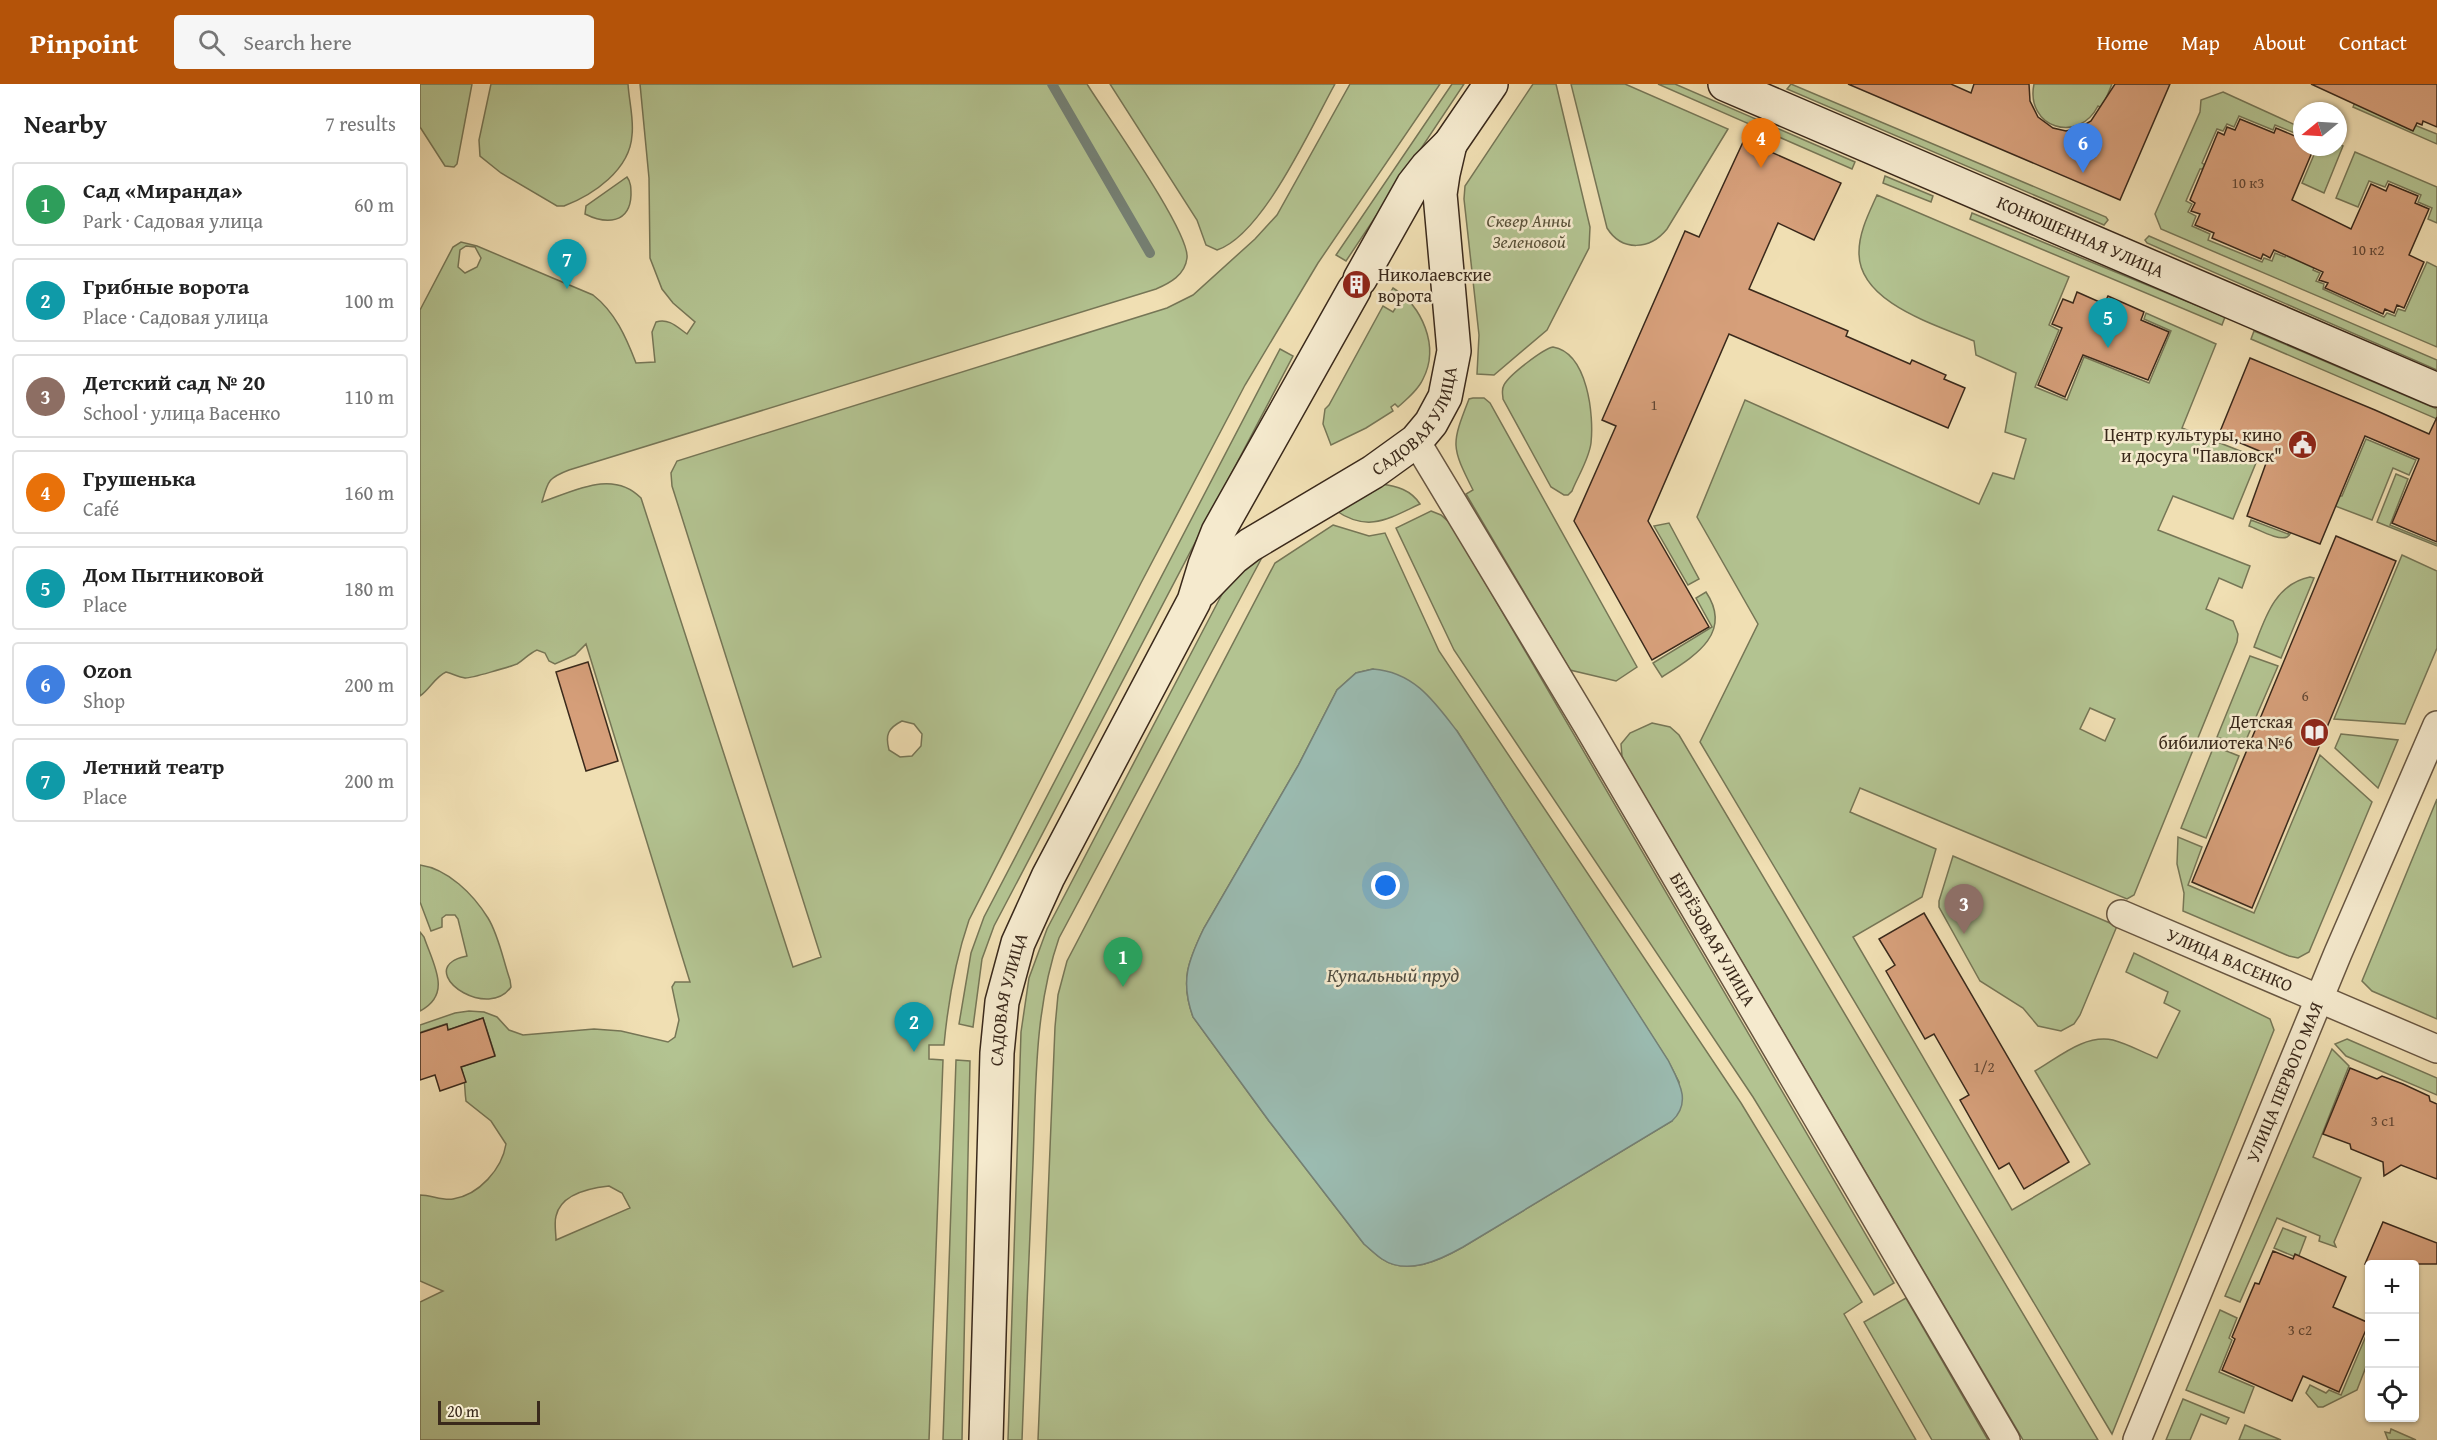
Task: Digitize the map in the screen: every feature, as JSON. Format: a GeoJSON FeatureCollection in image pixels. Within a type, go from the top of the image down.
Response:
{"type":"FeatureCollection","features":[{"type":"Feature","properties":{"kind":"main road","name":"САДОВАЯ УЛИЦА"},"geometry":{"type":"LineString","coordinates":[[1194,601],[1218,532],[1413,185],[1450,144],[1491,84]]}},
{"type":"Feature","properties":{"kind":"main road","name":"КОНЮШЕННАЯ УЛИЦА"},"geometry":{"type":"LineString","coordinates":[[1725,84],[2437,390]]}},
{"type":"Feature","properties":{"kind":"main road","name":"САДОВАЯ УЛИЦА"},"geometry":{"type":"LineString","coordinates":[[986,1440],[997,1053],[1002,1002],[1017,943],[1048,877],[1194,601],[1213,577],[1250,545],[1373,472],[1416,441],[1431,423],[1445,397],[1454,351],[1440,194],[1450,144]]}},
{"type":"Feature","properties":{"kind":"street","name":"БЕРЁЗОВАЯ УЛИЦА"},"geometry":{"type":"LineString","coordinates":[[1416,441],[1587,725],[2006,1440]]}},
{"type":"Feature","properties":{"kind":"street","name":"УЛИЦА ПЕРВОГО МАЯ"},"geometry":{"type":"LineString","coordinates":[[2138,1440],[2320,999],[2437,725]]}},
{"type":"Feature","properties":{"kind":"street","name":"УЛИЦА ВАСЕНКО"},"geometry":{"type":"LineString","coordinates":[[2121,914],[2437,1049]]}},
{"type":"Feature","properties":{"kind":"green space"},"geometry":{"type":"Polygon","coordinates":[[[420,84],[472,84],[457,164],[454,167],[445,166],[420,127],[420,84]]]}},
{"type":"Feature","properties":{"kind":"green space"},"geometry":{"type":"Polygon","coordinates":[[[491,84],[628,84],[632,129],[630,148],[625,159],[608,180],[598,188],[564,206],[557,206],[501,173],[480,156],[479,140],[491,84]]]}},
{"type":"Feature","properties":{"kind":"green space"},"geometry":{"type":"Polygon","coordinates":[[[640,84],[1087,84],[1161,199],[1184,244],[1187,258],[1180,274],[1156,289],[569,470],[550,481],[542,502],[580,488],[606,484],[630,489],[641,498],[793,967],[821,957],[672,486],[671,473],[677,461],[1167,308],[1193,295],[1255,239],[1277,215],[1350,84],[1440,84],[1318,263],[1245,385],[969,920],[953,982],[944,1045],[929,1045],[929,1059],[943,1060],[929,1440],[420,1440],[420,1302],[443,1291],[420,1281],[420,1195],[449,1199],[463,1197],[472,1192],[488,1179],[500,1163],[506,1144],[491,1121],[466,1101],[461,1067],[495,1055],[483,1018],[448,1030],[446,1024],[421,1032],[420,1039],[420,1025],[455,1013],[484,1012],[497,1017],[509,1030],[523,1035],[594,1029],[621,1031],[668,1042],[675,1037],[679,1020],[672,987],[675,982],[690,982],[586,644],[575,655],[555,664],[549,661],[545,653],[537,650],[517,664],[474,677],[465,678],[446,672],[420,696],[420,310],[453,247],[461,242],[477,246],[593,295],[614,317],[636,363],[655,362],[652,332],[656,322],[669,322],[687,334],[695,322],[673,303],[662,289],[650,258],[649,178],[640,84]],[[466,246],[460,250],[458,267],[465,273],[477,267],[481,258],[475,247],[466,246]],[[902,721],[889,732],[887,740],[889,750],[900,757],[912,756],[921,746],[922,734],[914,724],[902,721]],[[609,1186],[577,1194],[564,1202],[555,1219],[556,1240],[630,1208],[622,1193],[609,1186]]]}},
{"type":"Feature","properties":{"kind":"green space"},"geometry":{"type":"Polygon","coordinates":[[[1110,84],[1335,84],[1284,178],[1268,202],[1251,224],[1234,240],[1217,250],[1206,245],[1197,220],[1110,84]]]}},
{"type":"Feature","properties":{"kind":"green space"},"geometry":{"type":"Polygon","coordinates":[[[1452,84],[1464,84],[1346,261],[1336,255],[1452,84]]]}},
{"type":"Feature","properties":{"kind":"green space","name":"Сквер Анны Зеленовой"},"geometry":{"type":"Polygon","coordinates":[[[1533,84],[1556,84],[1590,227],[1589,248],[1547,330],[1494,375],[1477,374],[1479,335],[1464,199],[1465,186],[1533,84]]]}},
{"type":"Feature","properties":{"kind":"green space","name":"Сквер Анны Зеленовой"},"geometry":{"type":"Polygon","coordinates":[[[1571,84],[1625,84],[1728,129],[1667,229],[1653,241],[1636,245],[1628,244],[1613,236],[1607,228],[1571,84]]]}},
{"type":"Feature","properties":{"kind":"green space"},"geometry":{"type":"Polygon","coordinates":[[[1658,84],[1675,84],[1855,162],[1852,169],[1658,84]]]}},
{"type":"Feature","properties":{"kind":"green space"},"geometry":{"type":"Polygon","coordinates":[[[1791,84],[2106,217],[2108,220],[2104,225],[1787,89],[1791,84]]]}},
{"type":"Feature","properties":{"kind":"green space"},"geometry":{"type":"Polygon","coordinates":[[[2034,84],[2112,84],[2102,108],[2098,106],[2089,118],[2078,125],[2067,128],[2055,126],[2037,111],[2033,99],[2034,84]]]}},
{"type":"Feature","properties":{"kind":"green space"},"geometry":{"type":"Polygon","coordinates":[[[2223,92],[2293,124],[2293,132],[2275,125],[2273,130],[2239,116],[2234,127],[2227,124],[2223,131],[2217,129],[2202,163],[2205,165],[2203,169],[2200,169],[2186,201],[2192,204],[2188,212],[2196,216],[2192,226],[2210,234],[2208,240],[2262,262],[2264,258],[2272,261],[2275,253],[2285,257],[2306,211],[2333,223],[2313,270],[2320,273],[2316,281],[2324,284],[2323,289],[2384,317],[2387,313],[2395,316],[2398,309],[2405,311],[2427,262],[2437,267],[2437,347],[2161,229],[2155,214],[2200,112],[2201,100],[2223,92]]]}},
{"type":"Feature","properties":{"kind":"green space"},"geometry":{"type":"Polygon","coordinates":[[[2358,95],[2387,114],[2437,134],[2437,144],[2353,107],[2358,95]]]}},
{"type":"Feature","properties":{"kind":"green space"},"geometry":{"type":"Polygon","coordinates":[[[2355,152],[2437,187],[2437,223],[2428,219],[2432,208],[2418,202],[2421,195],[2388,181],[2385,187],[2369,181],[2358,207],[2336,198],[2355,152]]]}},
{"type":"Feature","properties":{"kind":"green space"},"geometry":{"type":"Polygon","coordinates":[[[2313,156],[2339,156],[2324,193],[2302,183],[2313,156]]]}},
{"type":"Feature","properties":{"kind":"green space"},"geometry":{"type":"Polygon","coordinates":[[[1885,176],[1933,196],[1931,202],[1883,183],[1885,176]]]}},
{"type":"Feature","properties":{"kind":"green space"},"geometry":{"type":"Polygon","coordinates":[[[627,177],[630,183],[630,204],[622,216],[616,219],[601,220],[585,214],[586,206],[627,177]]]}},
{"type":"Feature","properties":{"kind":"green space"},"geometry":{"type":"Polygon","coordinates":[[[1877,195],[2069,277],[2049,325],[2059,330],[2035,387],[2067,400],[2084,357],[2149,383],[2171,331],[2144,319],[2146,313],[2216,344],[2182,428],[2258,458],[2233,519],[2173,496],[2158,530],[2250,566],[2242,588],[2219,578],[2206,609],[2233,621],[2238,634],[2237,642],[2134,895],[2127,899],[1860,788],[1850,812],[1936,849],[1922,897],[1853,937],[2012,1210],[2090,1164],[2035,1071],[2072,1048],[2092,1040],[2113,1040],[2157,1058],[2180,1011],[2164,1003],[2168,992],[2126,972],[2134,953],[2270,1019],[2274,1030],[2112,1434],[1700,742],[1758,624],[1697,517],[1745,400],[1979,504],[1993,473],[2014,479],[2026,439],[2005,432],[2016,373],[1976,355],[1974,341],[1902,310],[1871,285],[1862,270],[1859,245],[1877,195]],[[2090,708],[2080,729],[2105,741],[2115,719],[2090,708]]]}},
{"type":"Feature","properties":{"kind":"green space"},"geometry":{"type":"Polygon","coordinates":[[[1972,213],[2225,317],[2222,325],[1970,219],[1972,213]]]}},
{"type":"Feature","properties":{"kind":"green space"},"geometry":{"type":"Polygon","coordinates":[[[2149,236],[2437,360],[2437,370],[2147,243],[2145,240],[2149,236]]]}},
{"type":"Feature","properties":{"kind":"green space"},"geometry":{"type":"Polygon","coordinates":[[[1393,288],[1412,305],[1420,316],[1429,340],[1428,366],[1423,379],[1415,391],[1398,407],[1395,404],[1391,407],[1393,411],[1366,428],[1331,445],[1323,424],[1325,409],[1383,306],[1393,312],[1400,301],[1389,295],[1393,288]]]}},
{"type":"Feature","properties":{"kind":"green space"},"geometry":{"type":"Polygon","coordinates":[[[2254,331],[2437,409],[2437,419],[2251,339],[2254,331]]]}},
{"type":"Feature","properties":{"kind":"green space"},"geometry":{"type":"Polygon","coordinates":[[[1553,347],[1565,352],[1574,361],[1581,373],[1590,402],[1591,443],[1588,455],[1568,495],[1551,487],[1503,399],[1502,391],[1512,375],[1534,357],[1553,347]]]}},
{"type":"Feature","properties":{"kind":"green space"},"geometry":{"type":"Polygon","coordinates":[[[1280,349],[1293,356],[994,926],[982,959],[973,1027],[959,1024],[971,953],[984,917],[1280,349]]]}},
{"type":"Feature","properties":{"kind":"green space"},"geometry":{"type":"Polygon","coordinates":[[[1484,398],[1490,403],[1637,667],[1616,681],[1570,670],[1466,494],[1473,490],[1457,454],[1456,445],[1459,426],[1469,399],[1484,398]]]}},
{"type":"Feature","properties":{"kind":"green space"},"geometry":{"type":"Polygon","coordinates":[[[2366,439],[2416,460],[2409,475],[2393,468],[2372,520],[2330,504],[2299,515],[2293,530],[2287,537],[2273,536],[2249,526],[2251,520],[2288,534],[2302,495],[2342,496],[2366,439]]]}},
{"type":"Feature","properties":{"kind":"green space"},"geometry":{"type":"Polygon","coordinates":[[[2396,474],[2408,479],[2390,525],[2437,544],[2437,546],[2377,522],[2396,474]]]}},
{"type":"Feature","properties":{"kind":"green space"},"geometry":{"type":"Polygon","coordinates":[[[1381,484],[1403,490],[1412,495],[1420,504],[1388,519],[1368,522],[1347,517],[1335,510],[1381,484]]]}},
{"type":"Feature","properties":{"kind":"green space"},"geometry":{"type":"Polygon","coordinates":[[[1431,511],[1441,515],[1451,524],[1894,1283],[1874,1295],[1753,1097],[1454,650],[1396,528],[1431,511]]]}},
{"type":"Feature","properties":{"kind":"green space"},"geometry":{"type":"Polygon","coordinates":[[[1669,523],[1699,579],[1688,585],[1654,526],[1669,523]]]}},
{"type":"Feature","properties":{"kind":"green space"},"geometry":{"type":"Polygon","coordinates":[[[1333,525],[1369,536],[1385,533],[1439,651],[1741,1103],[1862,1302],[1844,1314],[1916,1440],[1038,1440],[1055,1027],[1058,995],[1067,961],[1275,563],[1333,525]],[[1373,669],[1356,673],[1337,690],[1298,766],[1204,928],[1188,971],[1187,993],[1193,1017],[1269,1121],[1364,1244],[1382,1259],[1402,1266],[1423,1264],[1454,1252],[1672,1121],[1679,1082],[1668,1061],[1457,731],[1373,669]]]}},
{"type":"Feature","properties":{"kind":"green space"},"geometry":{"type":"Polygon","coordinates":[[[1266,550],[1059,938],[1051,965],[1041,1021],[1036,1077],[1022,1440],[1008,1440],[1021,1032],[1029,978],[1047,929],[1234,572],[1266,550]]]}},
{"type":"Feature","properties":{"kind":"green space"},"geometry":{"type":"Polygon","coordinates":[[[2402,555],[2437,571],[2437,648],[2405,724],[2334,719],[2402,555]]]}},
{"type":"Feature","properties":{"kind":"green space"},"geometry":{"type":"Polygon","coordinates":[[[2314,578],[2281,658],[2254,647],[2267,614],[2280,595],[2298,581],[2314,578]]]}},
{"type":"Feature","properties":{"kind":"green space"},"geometry":{"type":"Polygon","coordinates":[[[1706,592],[1713,607],[1715,620],[1713,632],[1697,652],[1662,677],[1653,663],[1712,627],[1696,598],[1706,592]]]}},
{"type":"Feature","properties":{"kind":"green space"},"geometry":{"type":"Polygon","coordinates":[[[2250,656],[2278,666],[2243,747],[2217,737],[2250,656]]]}},
{"type":"Feature","properties":{"kind":"green space"},"geometry":{"type":"Polygon","coordinates":[[[1652,723],[1670,727],[1679,735],[2098,1440],[2023,1440],[1625,763],[1621,744],[1630,733],[1652,723]]]}},
{"type":"Feature","properties":{"kind":"green space"},"geometry":{"type":"Polygon","coordinates":[[[2341,734],[2398,740],[2378,788],[2335,748],[2341,734]]]}},
{"type":"Feature","properties":{"kind":"green space"},"geometry":{"type":"Polygon","coordinates":[[[2214,746],[2239,756],[2206,838],[2181,828],[2214,746]]]}},
{"type":"Feature","properties":{"kind":"green space"},"geometry":{"type":"Polygon","coordinates":[[[2320,755],[2372,802],[2309,952],[2298,958],[2289,956],[2183,911],[2184,893],[2177,864],[2178,837],[2202,847],[2188,885],[2254,913],[2320,755]]]}},
{"type":"Feature","properties":{"kind":"green space"},"geometry":{"type":"Polygon","coordinates":[[[2437,799],[2437,1019],[2372,991],[2362,981],[2437,799]]]}},
{"type":"Feature","properties":{"kind":"green space"},"geometry":{"type":"Polygon","coordinates":[[[1953,856],[2117,926],[2080,1015],[2074,1024],[2061,1031],[2038,1026],[2023,1008],[1980,981],[1939,907],[1953,856]]]}},
{"type":"Feature","properties":{"kind":"green space"},"geometry":{"type":"Polygon","coordinates":[[[420,865],[430,867],[459,884],[488,918],[498,940],[510,980],[511,987],[501,996],[489,999],[476,998],[454,986],[448,977],[447,969],[453,961],[467,956],[458,919],[455,915],[446,915],[442,918],[442,927],[431,931],[420,902],[420,865]]]}},
{"type":"Feature","properties":{"kind":"green space"},"geometry":{"type":"Polygon","coordinates":[[[420,932],[435,968],[438,987],[436,996],[430,1004],[420,1011],[420,932]]]}},
{"type":"Feature","properties":{"kind":"green space"},"geometry":{"type":"Polygon","coordinates":[[[2347,1039],[2437,1078],[2437,1095],[2346,1056],[2335,1044],[2347,1039]]]}},
{"type":"Feature","properties":{"kind":"green space"},"geometry":{"type":"Polygon","coordinates":[[[2332,1049],[2349,1066],[2313,1157],[2361,1178],[2334,1242],[2336,1247],[2319,1241],[2320,1236],[2277,1218],[2240,1302],[2225,1296],[2332,1049]]]}},
{"type":"Feature","properties":{"kind":"green space"},"geometry":{"type":"Polygon","coordinates":[[[956,1060],[970,1061],[962,1440],[943,1440],[956,1060]]]}},
{"type":"Feature","properties":{"kind":"green space"},"geometry":{"type":"Polygon","coordinates":[[[2283,1228],[2306,1237],[2298,1258],[2274,1248],[2283,1228]]]}},
{"type":"Feature","properties":{"kind":"green space"},"geometry":{"type":"Polygon","coordinates":[[[1906,1298],[1988,1440],[1932,1440],[1864,1322],[1906,1298]]]}},
{"type":"Feature","properties":{"kind":"green space"},"geometry":{"type":"Polygon","coordinates":[[[2220,1310],[2237,1318],[2229,1338],[2232,1340],[2219,1372],[2254,1387],[2244,1413],[2186,1390],[2220,1310]]]}},
{"type":"Feature","properties":{"kind":"green space"},"geometry":{"type":"Polygon","coordinates":[[[2365,1338],[2365,1369],[2357,1390],[2323,1407],[2318,1407],[2306,1393],[2310,1385],[2326,1393],[2329,1390],[2341,1395],[2365,1338]]]}},
{"type":"Feature","properties":{"kind":"green space"},"geometry":{"type":"Polygon","coordinates":[[[2183,1399],[2229,1418],[2226,1424],[2201,1414],[2190,1440],[2166,1440],[2183,1399]]]}},
{"type":"Feature","properties":{"kind":"green space"},"geometry":{"type":"Polygon","coordinates":[[[2245,1425],[2281,1440],[2239,1440],[2245,1425]]]}},
{"type":"Feature","properties":{"kind":"green space"},"geometry":{"type":"Polygon","coordinates":[[[2391,1429],[2416,1440],[2388,1440],[2385,1432],[2390,1433],[2391,1429]]]}},
{"type":"Feature","properties":{"kind":"water","name":"Купальный пруд"},"geometry":{"type":"Polygon","coordinates":[[[1373,669],[1387,671],[1412,682],[1431,699],[1457,731],[1668,1060],[1682,1092],[1681,1107],[1672,1121],[1463,1247],[1434,1261],[1413,1266],[1392,1264],[1364,1244],[1269,1121],[1193,1017],[1187,993],[1190,961],[1204,928],[1298,766],[1337,690],[1356,673],[1373,669]]]}},
{"type":"Feature","properties":{"kind":"building"},"geometry":{"type":"Polygon","coordinates":[[[1848,84],[1951,84],[1971,93],[1974,84],[2029,84],[2030,101],[2038,117],[2053,128],[2066,131],[2079,128],[2091,121],[2115,84],[2170,84],[2120,200],[1848,84]]]}},
{"type":"Feature","properties":{"kind":"building"},"geometry":{"type":"Polygon","coordinates":[[[2311,84],[2437,84],[2437,127],[2423,121],[2422,125],[2417,123],[2413,131],[2311,84]]]}},
{"type":"Feature","properties":{"kind":"building"},"geometry":{"type":"Polygon","coordinates":[[[2240,119],[2274,133],[2276,128],[2293,135],[2293,156],[2310,156],[2292,200],[2351,229],[2371,184],[2386,191],[2389,184],[2418,196],[2415,203],[2429,209],[2409,255],[2424,262],[2404,308],[2397,305],[2394,313],[2385,309],[2383,314],[2325,288],[2328,283],[2319,280],[2323,272],[2274,250],[2270,258],[2263,254],[2261,259],[2212,238],[2214,233],[2195,225],[2200,214],[2191,211],[2195,203],[2190,200],[2218,132],[2224,135],[2227,127],[2235,130],[2240,119]]]}},
{"type":"Feature","properties":{"kind":"building"},"geometry":{"type":"Polygon","coordinates":[[[1744,140],[1841,183],[1814,240],[1778,223],[1749,289],[1848,331],[1846,336],[1910,364],[1912,360],[1946,375],[1944,379],[1965,388],[1948,428],[1729,334],[1648,521],[1709,627],[1652,660],[1574,521],[1616,426],[1602,420],[1685,231],[1699,237],[1744,140]]]}},
{"type":"Feature","properties":{"kind":"building"},"geometry":{"type":"Polygon","coordinates":[[[2077,292],[2104,304],[2108,296],[2144,312],[2141,320],[2169,332],[2148,380],[2083,355],[2065,397],[2038,385],[2062,328],[2052,324],[2063,299],[2073,303],[2077,292]]]}},
{"type":"Feature","properties":{"kind":"building","name":"Центр культуры, кино и досуга \"Павловск\""},"geometry":{"type":"Polygon","coordinates":[[[2250,358],[2429,434],[2437,417],[2437,542],[2392,523],[2419,459],[2365,436],[2320,544],[2247,516],[2269,455],[2219,434],[2250,358]]]}},
{"type":"Feature","properties":{"kind":"building"},"geometry":{"type":"Polygon","coordinates":[[[2336,536],[2396,561],[2252,908],[2192,882],[2336,536]]]}},
{"type":"Feature","properties":{"kind":"building"},"geometry":{"type":"Polygon","coordinates":[[[588,662],[618,761],[586,771],[556,672],[588,662]]]}},
{"type":"Feature","properties":{"kind":"building"},"geometry":{"type":"Polygon","coordinates":[[[1924,913],[2069,1162],[2024,1189],[2009,1163],[1999,1169],[1960,1100],[1969,1095],[1934,1034],[1925,1039],[1886,971],[1895,965],[1879,939],[1924,913]]]}},
{"type":"Feature","properties":{"kind":"building"},"geometry":{"type":"Polygon","coordinates":[[[483,1018],[495,1056],[461,1067],[466,1082],[440,1091],[435,1075],[420,1080],[420,1033],[447,1024],[448,1030],[483,1018]]]}},
{"type":"Feature","properties":{"kind":"building"},"geometry":{"type":"Polygon","coordinates":[[[2350,1068],[2377,1079],[2382,1076],[2403,1084],[2429,1096],[2430,1101],[2437,1104],[2437,1179],[2401,1165],[2384,1176],[2383,1162],[2351,1149],[2350,1144],[2323,1134],[2350,1068]]]}},
{"type":"Feature","properties":{"kind":"building"},"geometry":{"type":"Polygon","coordinates":[[[2383,1222],[2437,1243],[2437,1264],[2419,1264],[2419,1260],[2367,1260],[2383,1222]]]}},
{"type":"Feature","properties":{"kind":"building"},"geometry":{"type":"Polygon","coordinates":[[[2273,1251],[2293,1259],[2295,1254],[2346,1277],[2333,1307],[2365,1321],[2365,1332],[2339,1392],[2303,1376],[2292,1401],[2222,1370],[2235,1339],[2232,1337],[2255,1283],[2259,1284],[2273,1251]]]}},
{"type":"Feature","properties":{"kind":"waterway"},"geometry":{"type":"LineString","coordinates":[[1052,84],[1150,253]]}},
{"type":"Feature","properties":{"kind":"place","name":"Грушенька"},"geometry":{"type":"Point","coordinates":[1761,168]}},
{"type":"Feature","properties":{"kind":"place","name":"Ozon"},"geometry":{"type":"Point","coordinates":[2083,173]}},
{"type":"Feature","properties":{"kind":"place","name":"Николаевские ворота"},"geometry":{"type":"Point","coordinates":[1357,285]}},
{"type":"Feature","properties":{"kind":"place","name":"Летний театр"},"geometry":{"type":"Point","coordinates":[567,289]}},
{"type":"Feature","properties":{"kind":"place","name":"Дом Пытниковой"},"geometry":{"type":"Point","coordinates":[2108,348]}},
{"type":"Feature","properties":{"kind":"place","name":"Центр культуры, кино и досуга \"Павловск\""},"geometry":{"type":"Point","coordinates":[2303,445]}},
{"type":"Feature","properties":{"kind":"place","name":"Детская бибилиотека №6"},"geometry":{"type":"Point","coordinates":[2314,732]}},
{"type":"Feature","properties":{"kind":"place","name":"Детский сад № 20"},"geometry":{"type":"Point","coordinates":[1964,934]}},
{"type":"Feature","properties":{"kind":"place","name":"Сад «Миранда»"},"geometry":{"type":"Point","coordinates":[1123,987]}},
{"type":"Feature","properties":{"kind":"place","name":"Грибные ворота"},"geometry":{"type":"Point","coordinates":[914,1052]}}]}
